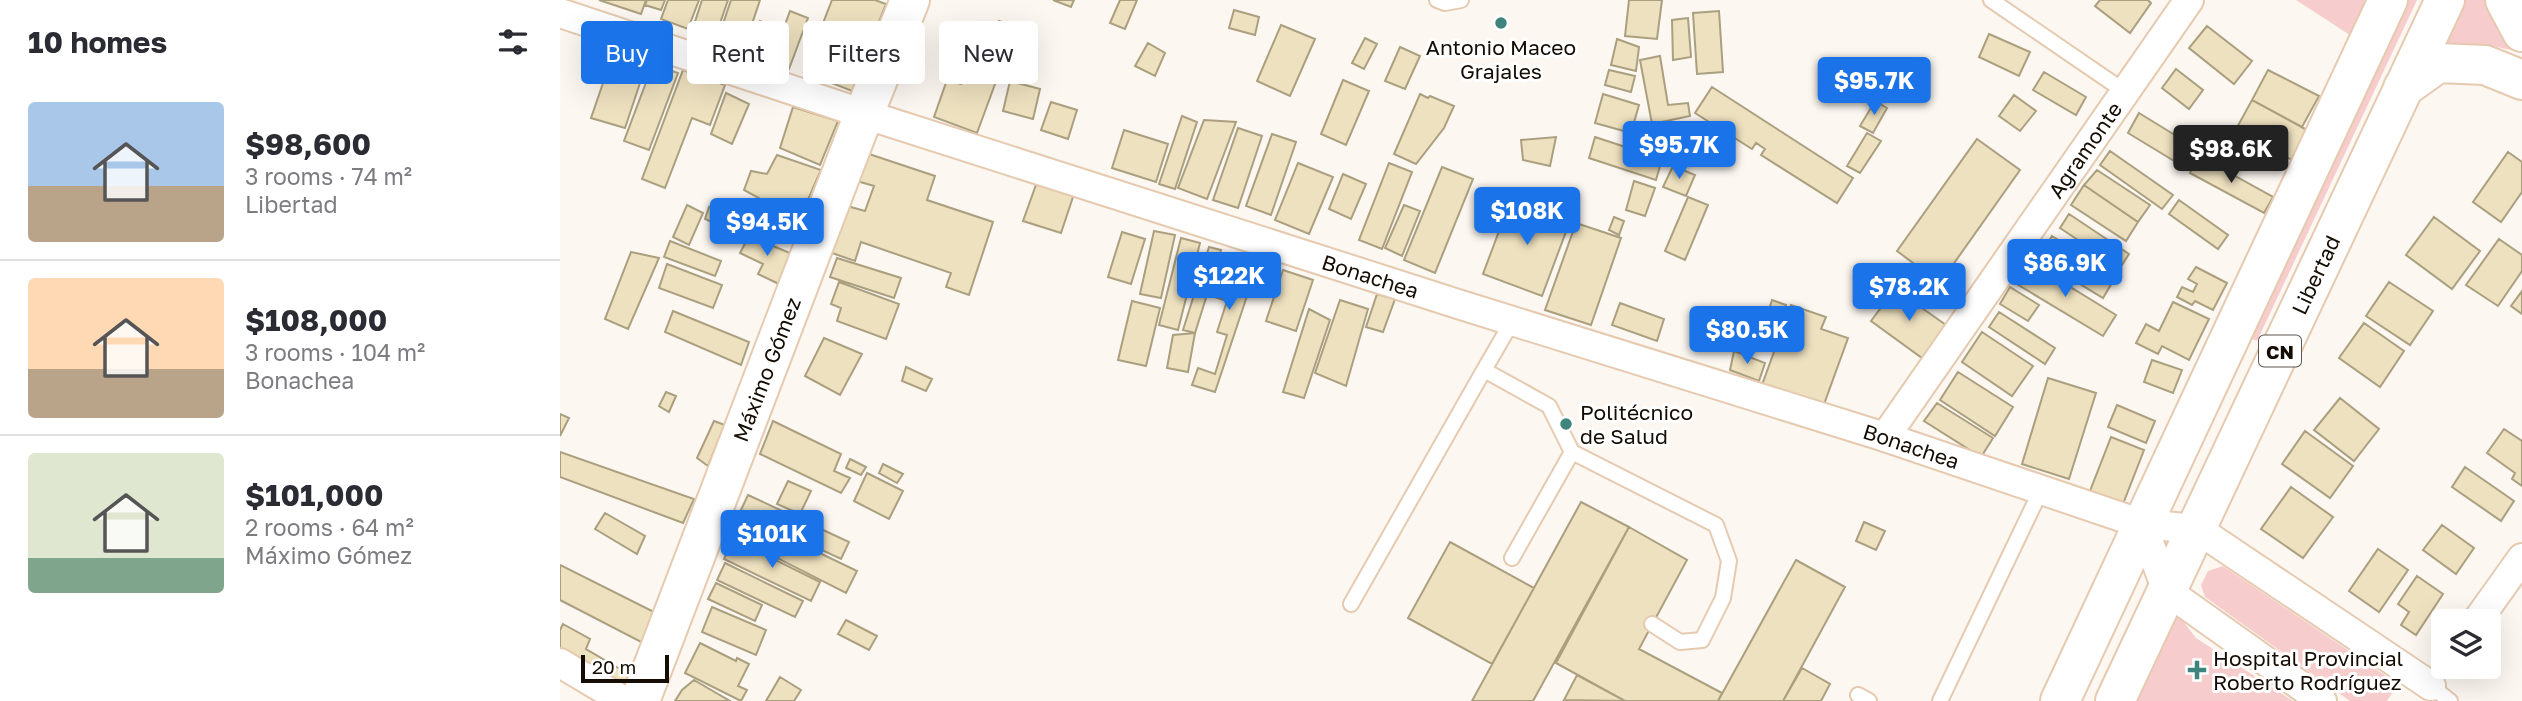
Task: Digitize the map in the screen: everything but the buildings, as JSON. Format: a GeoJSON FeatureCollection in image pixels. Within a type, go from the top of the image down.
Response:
{"type":"FeatureCollection","features":[{"type":"Feature","properties":{"kind":"main road","name":"Máximo Gómez"},"geometry":{"type":"LineString","coordinates":[[640,701],[910,0]]}},
{"type":"Feature","properties":{"kind":"main road","name":"CN"},"geometry":{"type":"LineString","coordinates":[[2060,701],[2388,0]]}},
{"type":"Feature","properties":{"kind":"main road","name":"Libertad"},"geometry":{"type":"LineString","coordinates":[[2115,701],[2445,0]]}},
{"type":"Feature","properties":{"kind":"main road"},"geometry":{"type":"LineString","coordinates":[[2505,0],[2522,32]]}},
{"type":"Feature","properties":{"kind":"main road"},"geometry":{"type":"LineString","coordinates":[[2403,88],[2438,63],[2485,65],[2522,80]]}},
{"type":"Feature","properties":{"kind":"street","name":"Agramonte"},"geometry":{"type":"LineString","coordinates":[[1885,437],[2189,0]]}},
{"type":"Feature","properties":{"kind":"street","name":"Bonachea"},"geometry":{"type":"LineString","coordinates":[[560,13],[864,114],[1885,437],[2142,524],[2197,529],[2436,689]]}},
{"type":"Feature","properties":{"kind":"street"},"geometry":{"type":"LineString","coordinates":[[2142,524],[2167,591],[2322,701]]}},
{"type":"Feature","properties":{"kind":"street"},"geometry":{"type":"LineString","coordinates":[[2486,609],[2522,558]]}},
{"type":"Feature","properties":{"kind":"street"},"geometry":{"type":"LineString","coordinates":[[560,663],[624,701]]}},
{"type":"Feature","properties":{"kind":"lane"},"geometry":{"type":"LineString","coordinates":[[1437,0],[1445,3],[1461,0]]}},
{"type":"Feature","properties":{"kind":"lane"},"geometry":{"type":"LineString","coordinates":[[1992,0],[2124,91]]}},
{"type":"Feature","properties":{"kind":"lane"},"geometry":{"type":"LineString","coordinates":[[1351,604],[1513,320]]}},
{"type":"Feature","properties":{"kind":"lane"},"geometry":{"type":"LineString","coordinates":[[1484,370],[1549,406],[1572,452],[1716,525],[1729,561],[1723,598],[1702,640],[1680,642],[1652,624]]}},
{"type":"Feature","properties":{"kind":"lane"},"geometry":{"type":"LineString","coordinates":[[1511,558],[1572,452]]}},
{"type":"Feature","properties":{"kind":"lane"},"geometry":{"type":"LineString","coordinates":[[1940,701],[2041,490]]}},
{"type":"Feature","properties":{"kind":"shaded area"},"geometry":{"type":"Polygon","coordinates":[[[2296,0],[2369,0],[2353,37],[2296,0]]]}},
{"type":"Feature","properties":{"kind":"shaded area"},"geometry":{"type":"Polygon","coordinates":[[[2409,0],[2417,0],[2257,341],[2250,338],[2409,0]]]}},
{"type":"Feature","properties":{"kind":"shaded area"},"geometry":{"type":"Polygon","coordinates":[[[2459,0],[2486,0],[2511,50],[2487,45],[2444,49],[2459,0]]]}},
{"type":"Feature","properties":{"kind":"shaded area"},"geometry":{"type":"Polygon","coordinates":[[[2223,566],[2398,684],[2387,701],[2350,701],[2205,597],[2201,585],[2208,571],[2223,566]]]}},
{"type":"Feature","properties":{"kind":"shaded area","name":"Hospital Provincial Roberto Rodríguez"},"geometry":{"type":"Polygon","coordinates":[[[2175,611],[2196,638],[2293,701],[2134,701],[2175,611]]]}},
{"type":"Feature","properties":{"kind":"place","name":"Antonio Maceo Grajales"},"geometry":{"type":"Point","coordinates":[1501,23]}},
{"type":"Feature","properties":{"kind":"place","name":"Politécnico de Salud"},"geometry":{"type":"Point","coordinates":[1566,424]}},
{"type":"Feature","properties":{"kind":"place","name":"Hospital Provincial Roberto Rodríguez"},"geometry":{"type":"Point","coordinates":[2197,670]}}]}
